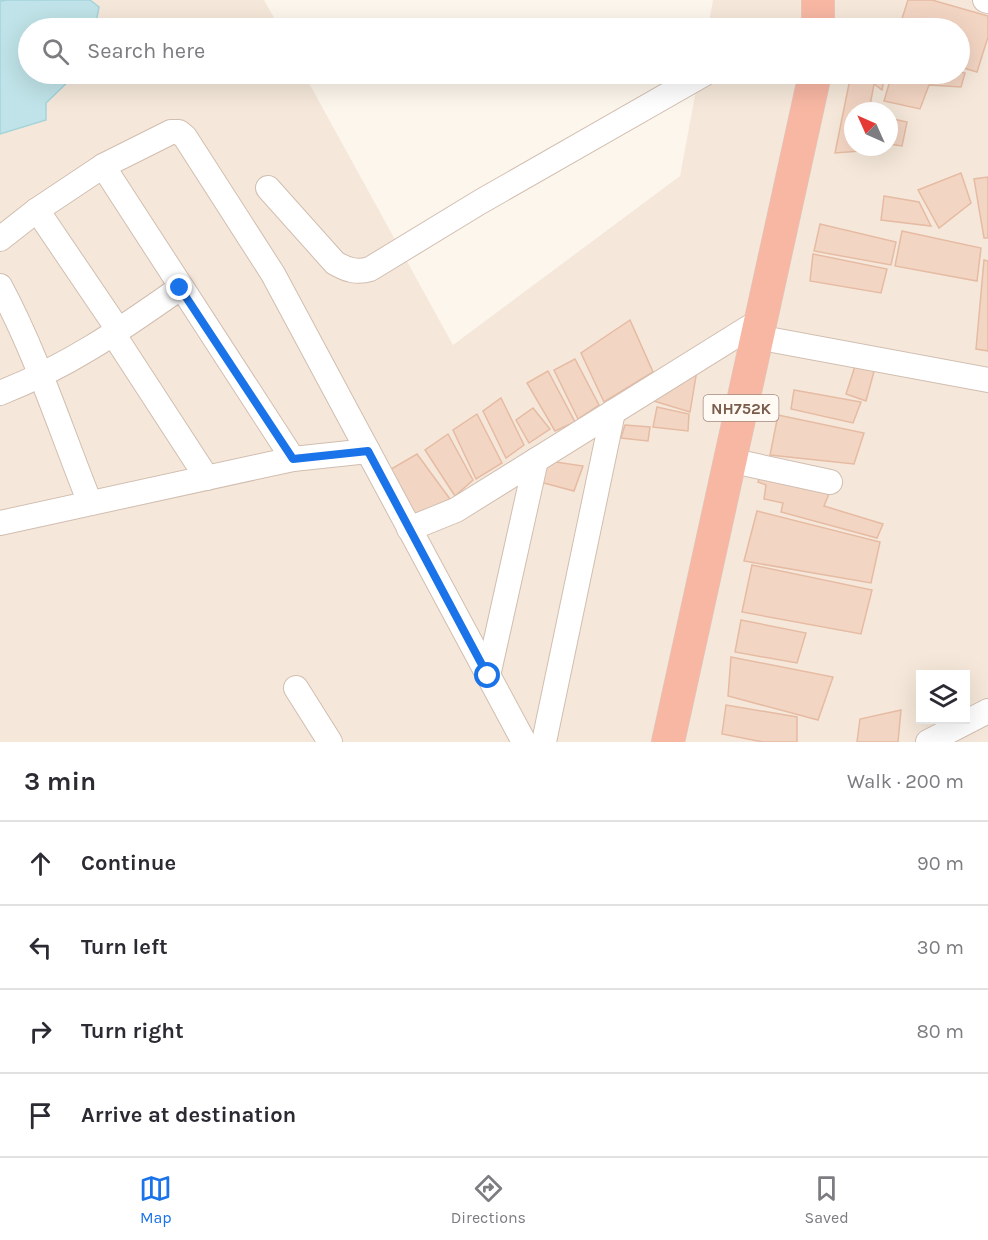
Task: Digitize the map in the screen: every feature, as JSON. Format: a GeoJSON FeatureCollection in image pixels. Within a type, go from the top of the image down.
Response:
{"type":"FeatureCollection","features":[{"type":"Feature","properties":{"kind":"highway"},"geometry":{"type":"LineString","coordinates":[[818,0],[818,18]]}},
{"type":"Feature","properties":{"kind":"highway","name":"NH752K"},"geometry":{"type":"LineString","coordinates":[[668,742],[813,84]]}},
{"type":"Feature","properties":{"kind":"street"},"geometry":{"type":"LineString","coordinates":[[827,18],[831,0]]}},
{"type":"Feature","properties":{"kind":"street"},"geometry":{"type":"LineString","coordinates":[[268,188],[335,262],[344,268],[361,272],[370,269],[480,202],[686,84]]}},
{"type":"Feature","properties":{"kind":"street"},"geometry":{"type":"LineString","coordinates":[[0,239],[37,210],[103,166],[171,132],[179,132],[185,137],[273,274],[524,742]]}},
{"type":"Feature","properties":{"kind":"street"},"geometry":{"type":"LineString","coordinates":[[103,166],[293,459]]}},
{"type":"Feature","properties":{"kind":"street"},"geometry":{"type":"LineString","coordinates":[[37,210],[207,478]]}},
{"type":"Feature","properties":{"kind":"street"},"geometry":{"type":"LineString","coordinates":[[0,286],[12,308],[90,503]]}},
{"type":"Feature","properties":{"kind":"street"},"geometry":{"type":"LineString","coordinates":[[0,393],[40,377],[116,333],[180,288]]}},
{"type":"Feature","properties":{"kind":"street"},"geometry":{"type":"LineString","coordinates":[[409,529],[447,515],[613,412],[759,329],[988,380]]}},
{"type":"Feature","properties":{"kind":"street"},"geometry":{"type":"LineString","coordinates":[[544,742],[613,412]]}},
{"type":"Feature","properties":{"kind":"street"},"geometry":{"type":"LineString","coordinates":[[0,523],[293,459],[368,451]]}},
{"type":"Feature","properties":{"kind":"street"},"geometry":{"type":"LineString","coordinates":[[488,676],[536,460]]}},
{"type":"Feature","properties":{"kind":"street"},"geometry":{"type":"LineString","coordinates":[[729,460],[830,482]]}},
{"type":"Feature","properties":{"kind":"street"},"geometry":{"type":"LineString","coordinates":[[296,688],[330,742]]}},
{"type":"Feature","properties":{"kind":"street"},"geometry":{"type":"LineString","coordinates":[[928,742],[988,711]]}},
{"type":"Feature","properties":{"kind":"shaded area"},"geometry":{"type":"Polygon","coordinates":[[[0,0],[264,0],[274,18],[18,18],[18,84],[309,84],[453,345],[680,176],[697,84],[970,84],[970,18],[710,18],[713,0],[988,0],[988,742],[0,742],[0,0]]]}},
{"type":"Feature","properties":{"kind":"water"},"geometry":{"type":"Polygon","coordinates":[[[90,0],[99,7],[97,18],[18,18],[18,84],[66,84],[46,103],[46,120],[0,134],[0,1],[90,0]]]}},
{"type":"Feature","properties":{"kind":"building"},"geometry":{"type":"Polygon","coordinates":[[[908,0],[932,0],[988,16],[988,37],[977,72],[970,70],[970,18],[902,18],[908,0]]]}},
{"type":"Feature","properties":{"kind":"building"},"geometry":{"type":"Polygon","coordinates":[[[849,84],[874,84],[871,102],[845,102],[849,84]]]}},
{"type":"Feature","properties":{"kind":"building"},"geometry":{"type":"Polygon","coordinates":[[[874,84],[883,84],[882,90],[874,84]]]}},
{"type":"Feature","properties":{"kind":"building"},"geometry":{"type":"Polygon","coordinates":[[[889,84],[962,84],[961,87],[929,85],[920,109],[898,104],[898,102],[884,101],[889,84]]]}},
{"type":"Feature","properties":{"kind":"building"},"geometry":{"type":"Polygon","coordinates":[[[844,109],[844,152],[835,153],[844,109]]]}},
{"type":"Feature","properties":{"kind":"building"},"geometry":{"type":"Polygon","coordinates":[[[898,120],[907,122],[902,146],[898,145],[898,120]]]}},
{"type":"Feature","properties":{"kind":"building"},"geometry":{"type":"Polygon","coordinates":[[[961,173],[971,203],[939,228],[918,190],[961,173]]]}},
{"type":"Feature","properties":{"kind":"building"},"geometry":{"type":"Polygon","coordinates":[[[988,177],[988,238],[984,238],[974,179],[988,177]]]}},
{"type":"Feature","properties":{"kind":"building"},"geometry":{"type":"Polygon","coordinates":[[[884,196],[919,202],[931,226],[881,220],[884,196]]]}},
{"type":"Feature","properties":{"kind":"building"},"geometry":{"type":"Polygon","coordinates":[[[820,224],[896,242],[891,265],[814,251],[820,224]]]}},
{"type":"Feature","properties":{"kind":"building"},"geometry":{"type":"Polygon","coordinates":[[[902,231],[981,248],[977,281],[895,266],[902,231]]]}},
{"type":"Feature","properties":{"kind":"building"},"geometry":{"type":"Polygon","coordinates":[[[813,254],[887,269],[881,293],[810,281],[813,254]]]}},
{"type":"Feature","properties":{"kind":"building"},"geometry":{"type":"Polygon","coordinates":[[[984,260],[988,261],[988,351],[976,349],[984,260]]]}},
{"type":"Feature","properties":{"kind":"building"},"geometry":{"type":"Polygon","coordinates":[[[630,320],[653,372],[604,402],[581,353],[630,320]]]}},
{"type":"Feature","properties":{"kind":"building"},"geometry":{"type":"Polygon","coordinates":[[[575,359],[599,405],[578,419],[554,370],[575,359]]]}},
{"type":"Feature","properties":{"kind":"building"},"geometry":{"type":"Polygon","coordinates":[[[855,366],[875,368],[866,401],[846,394],[855,366]]]}},
{"type":"Feature","properties":{"kind":"building"},"geometry":{"type":"Polygon","coordinates":[[[697,370],[690,412],[644,398],[697,370]]]}},
{"type":"Feature","properties":{"kind":"building"},"geometry":{"type":"Polygon","coordinates":[[[548,371],[575,422],[555,431],[527,383],[548,371]]]}},
{"type":"Feature","properties":{"kind":"building"},"geometry":{"type":"Polygon","coordinates":[[[794,390],[861,402],[853,423],[791,409],[794,390]]]}},
{"type":"Feature","properties":{"kind":"building"},"geometry":{"type":"Polygon","coordinates":[[[501,398],[524,445],[506,458],[483,411],[501,398]]]}},
{"type":"Feature","properties":{"kind":"building"},"geometry":{"type":"Polygon","coordinates":[[[657,407],[689,414],[688,431],[653,427],[657,407]]]}},
{"type":"Feature","properties":{"kind":"building"},"geometry":{"type":"Polygon","coordinates":[[[533,408],[550,429],[529,443],[516,420],[533,408]]]}},
{"type":"Feature","properties":{"kind":"building"},"geometry":{"type":"Polygon","coordinates":[[[477,414],[502,463],[476,479],[453,430],[477,414]]]}},
{"type":"Feature","properties":{"kind":"building"},"geometry":{"type":"Polygon","coordinates":[[[778,415],[864,433],[854,464],[770,455],[778,415]]]}},
{"type":"Feature","properties":{"kind":"building"},"geometry":{"type":"Polygon","coordinates":[[[625,425],[650,427],[648,441],[621,438],[625,425]]]}},
{"type":"Feature","properties":{"kind":"building"},"geometry":{"type":"Polygon","coordinates":[[[448,434],[473,480],[455,496],[425,450],[448,434]]]}},
{"type":"Feature","properties":{"kind":"building"},"geometry":{"type":"Polygon","coordinates":[[[417,454],[450,499],[408,518],[386,472],[417,454]]]}},
{"type":"Feature","properties":{"kind":"building"},"geometry":{"type":"Polygon","coordinates":[[[549,461],[583,466],[574,491],[540,482],[549,461]]]}},
{"type":"Feature","properties":{"kind":"building"},"geometry":{"type":"Polygon","coordinates":[[[761,473],[831,489],[824,506],[883,524],[877,538],[781,512],[783,503],[764,499],[766,485],[758,482],[761,473]]]}},
{"type":"Feature","properties":{"kind":"building"},"geometry":{"type":"Polygon","coordinates":[[[757,511],[880,542],[871,583],[744,561],[757,511]]]}},
{"type":"Feature","properties":{"kind":"building"},"geometry":{"type":"Polygon","coordinates":[[[752,565],[872,590],[861,634],[742,612],[752,565]]]}},
{"type":"Feature","properties":{"kind":"building"},"geometry":{"type":"Polygon","coordinates":[[[741,620],[806,633],[797,663],[735,652],[741,620]]]}},
{"type":"Feature","properties":{"kind":"building"},"geometry":{"type":"Polygon","coordinates":[[[731,657],[833,677],[818,720],[728,696],[731,657]]]}},
{"type":"Feature","properties":{"kind":"building"},"geometry":{"type":"Polygon","coordinates":[[[726,705],[797,717],[797,742],[763,742],[722,734],[726,705]]]}},
{"type":"Feature","properties":{"kind":"building"},"geometry":{"type":"Polygon","coordinates":[[[901,710],[898,742],[857,742],[860,719],[901,710]]]}},
{"type":"Feature","properties":{"kind":"route"},"geometry":{"type":"LineString","coordinates":[[180,288],[293,459],[368,451],[488,676]]}}]}
